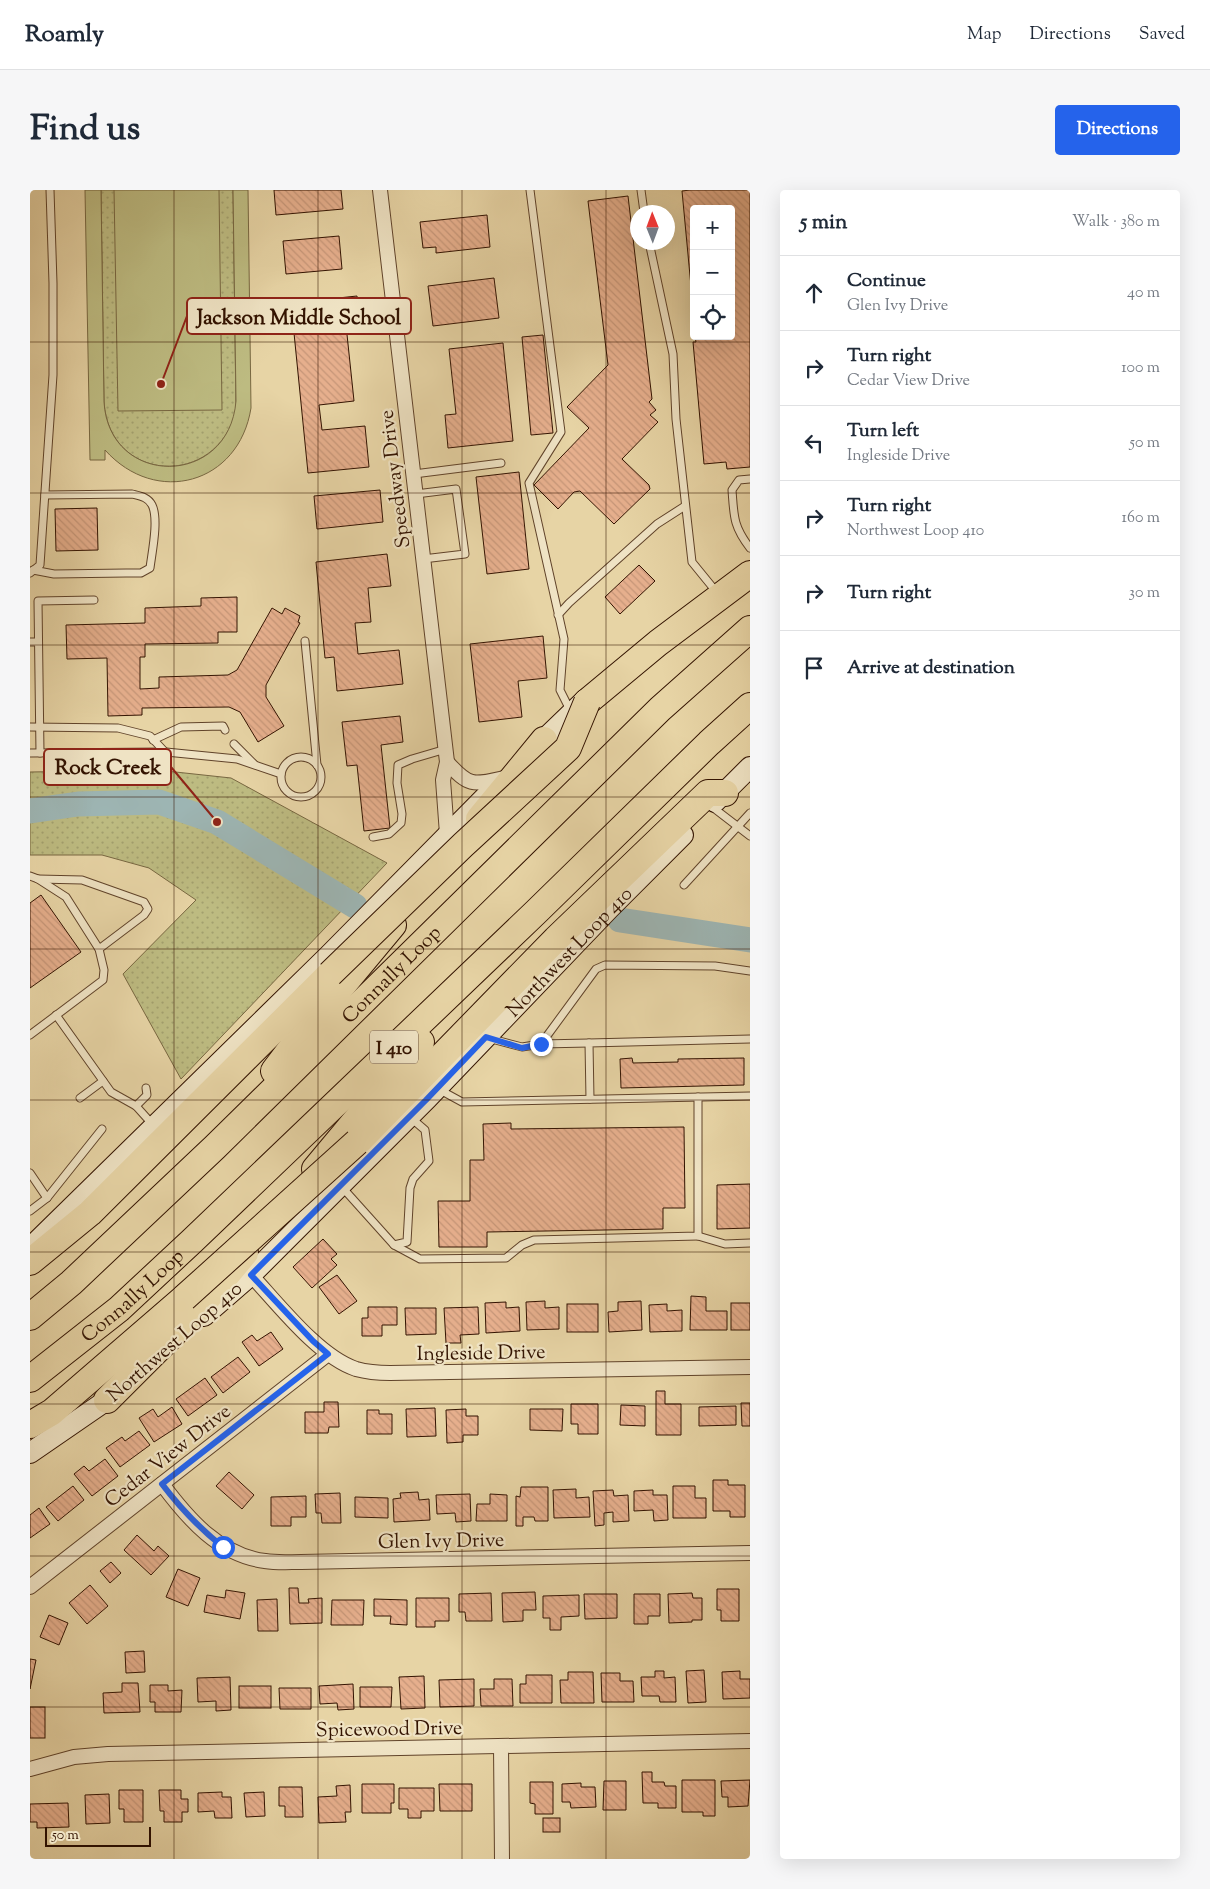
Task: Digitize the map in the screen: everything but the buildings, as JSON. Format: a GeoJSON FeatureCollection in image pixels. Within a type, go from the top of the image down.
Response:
{"type":"FeatureCollection","features":[{"type":"Feature","properties":{"kind":"highway"},"geometry":{"type":"LineString","coordinates":[[30,1262],[90,1213],[330,974],[463,845],[568,748],[579,708],[658,643],[750,574]]}},
{"type":"Feature","properties":{"kind":"highway","name":"Connally Loop"},"geometry":{"type":"LineString","coordinates":[[30,1317],[72,1283],[215,1147],[660,709],[750,629]]}},
{"type":"Feature","properties":{"kind":"highway","name":"Connally Loop"},"geometry":{"type":"LineString","coordinates":[[30,1379],[134,1295],[506,940],[708,743],[750,706]]}},
{"type":"Feature","properties":{"kind":"highway"},"geometry":{"type":"LineString","coordinates":[[215,1147],[303,1033],[405,912],[544,740]]}},
{"type":"Feature","properties":{"kind":"highway"},"geometry":{"type":"LineString","coordinates":[[30,1425],[52,1412],[184,1298],[357,1142],[550,945],[708,793],[718,800]]}},
{"type":"Feature","properties":{"kind":"highway"},"geometry":{"type":"LineString","coordinates":[[107,1400],[200,1308],[506,940]]}},
{"type":"Feature","properties":{"kind":"main road"},"geometry":{"type":"LineString","coordinates":[[30,1248],[321,963],[504,778],[665,630],[750,561]]}},
{"type":"Feature","properties":{"kind":"main road","name":"Northwest Loop 410"},"geometry":{"type":"LineString","coordinates":[[30,1453],[107,1400],[251,1275],[437,1088],[608,909],[750,767]]}},
{"type":"Feature","properties":{"kind":"street","name":"Speedway Drive"},"geometry":{"type":"LineString","coordinates":[[380,190],[447,756],[443,780],[447,834]]}},
{"type":"Feature","properties":{"kind":"street"},"geometry":{"type":"LineString","coordinates":[[447,756],[461,778],[470,782],[483,782],[504,778]]}},
{"type":"Feature","properties":{"kind":"street","name":"Ingleside Drive"},"geometry":{"type":"LineString","coordinates":[[251,1275],[313,1341],[341,1363],[356,1369],[390,1373],[750,1367]]}},
{"type":"Feature","properties":{"kind":"street","name":"Cedar View Drive"},"geometry":{"type":"LineString","coordinates":[[30,1586],[328,1354]]}},
{"type":"Feature","properties":{"kind":"street","name":"Glen Ivy Drive"},"geometry":{"type":"LineString","coordinates":[[162,1484],[186,1515],[223,1547],[242,1556],[265,1561],[300,1562],[750,1553]]}},
{"type":"Feature","properties":{"kind":"street","name":"Spicewood Drive"},"geometry":{"type":"LineString","coordinates":[[30,1769],[74,1757],[108,1754],[750,1741]]}},
{"type":"Feature","properties":{"kind":"street"},"geometry":{"type":"LineString","coordinates":[[501,1746],[502,1859]]}},
{"type":"Feature","properties":{"kind":"lane"},"geometry":{"type":"LineString","coordinates":[[32,571],[40,565],[53,375],[50,190]]}},
{"type":"Feature","properties":{"kind":"lane"},"geometry":{"type":"LineString","coordinates":[[530,190],[561,432],[529,483],[564,639],[560,690],[579,708]]}},
{"type":"Feature","properties":{"kind":"lane"},"geometry":{"type":"LineString","coordinates":[[641,190],[643,205]]}},
{"type":"Feature","properties":{"kind":"lane"},"geometry":{"type":"LineString","coordinates":[[651,250],[673,354],[676,419],[692,562],[714,589]]}},
{"type":"Feature","properties":{"kind":"lane"},"geometry":{"type":"LineString","coordinates":[[414,474],[501,464]]}},
{"type":"Feature","properties":{"kind":"lane"},"geometry":{"type":"LineString","coordinates":[[750,479],[739,480],[732,490],[734,521],[740,535],[750,548]]}},
{"type":"Feature","properties":{"kind":"lane"},"geometry":{"type":"LineString","coordinates":[[416,494],[456,489],[465,554],[423,559]]}},
{"type":"Feature","properties":{"kind":"lane"},"geometry":{"type":"LineString","coordinates":[[32,571],[54,574],[126,574],[140,573],[150,568],[155,518],[152,505],[145,497],[132,494],[45,495]]}},
{"type":"Feature","properties":{"kind":"lane"},"geometry":{"type":"LineString","coordinates":[[558,615],[657,524],[685,506]]}},
{"type":"Feature","properties":{"kind":"lane"},"geometry":{"type":"LineString","coordinates":[[40,753],[38,601],[94,600]]}},
{"type":"Feature","properties":{"kind":"lane"},"geometry":{"type":"LineString","coordinates":[[304,641],[320,783],[317,789],[306,796],[293,795],[288,792],[284,786],[281,774],[287,762],[293,758],[306,757],[317,764]]}},
{"type":"Feature","properties":{"kind":"lane"},"geometry":{"type":"LineString","coordinates":[[30,642],[38,642]]}},
{"type":"Feature","properties":{"kind":"lane"},"geometry":{"type":"LineString","coordinates":[[153,740],[181,727],[223,726],[225,730]]}},
{"type":"Feature","properties":{"kind":"lane"},"geometry":{"type":"LineString","coordinates":[[30,727],[118,728],[150,736],[164,752]]}},
{"type":"Feature","properties":{"kind":"lane"},"geometry":{"type":"LineString","coordinates":[[234,744],[256,766]]}},
{"type":"Feature","properties":{"kind":"lane"},"geometry":{"type":"LineString","coordinates":[[30,753],[164,752],[236,759],[281,774]]}},
{"type":"Feature","properties":{"kind":"lane"},"geometry":{"type":"LineString","coordinates":[[373,837],[389,834],[401,823],[402,814],[397,784],[398,766],[412,759],[447,756]]}},
{"type":"Feature","properties":{"kind":"lane"},"geometry":{"type":"LineString","coordinates":[[718,800],[738,826],[750,836]]}},
{"type":"Feature","properties":{"kind":"lane"},"geometry":{"type":"LineString","coordinates":[[684,886],[750,813]]}},
{"type":"Feature","properties":{"kind":"lane"},"geometry":{"type":"LineString","coordinates":[[30,876],[66,897],[99,949],[104,970],[103,980],[30,1035]]}},
{"type":"Feature","properties":{"kind":"lane"},"geometry":{"type":"LineString","coordinates":[[38,879],[82,880],[144,902],[148,909],[144,915],[99,949]]}},
{"type":"Feature","properties":{"kind":"lane"},"geometry":{"type":"LineString","coordinates":[[541,1044],[596,969],[605,965],[714,966],[750,971]]}},
{"type":"Feature","properties":{"kind":"lane"},"geometry":{"type":"LineString","coordinates":[[56,1016],[111,1092],[136,1106],[155,1126]]}},
{"type":"Feature","properties":{"kind":"lane"},"geometry":{"type":"LineString","coordinates":[[486,1037],[522,1048],[541,1044],[750,1039]]}},
{"type":"Feature","properties":{"kind":"lane"},"geometry":{"type":"LineString","coordinates":[[589,1043],[590,1099]]}},
{"type":"Feature","properties":{"kind":"lane"},"geometry":{"type":"LineString","coordinates":[[80,1098],[103,1080]]}},
{"type":"Feature","properties":{"kind":"lane"},"geometry":{"type":"LineString","coordinates":[[136,1106],[147,1095],[146,1088]]}},
{"type":"Feature","properties":{"kind":"lane"},"geometry":{"type":"LineString","coordinates":[[437,1088],[462,1102],[750,1096]]}},
{"type":"Feature","properties":{"kind":"lane"},"geometry":{"type":"LineString","coordinates":[[698,1097],[698,1236]]}},
{"type":"Feature","properties":{"kind":"lane"},"geometry":{"type":"LineString","coordinates":[[394,1245],[407,1242],[410,1188],[413,1179],[429,1161],[425,1130],[409,1116]]}},
{"type":"Feature","properties":{"kind":"lane"},"geometry":{"type":"LineString","coordinates":[[30,1211],[47,1198],[102,1129]]}},
{"type":"Feature","properties":{"kind":"lane"},"geometry":{"type":"LineString","coordinates":[[30,1174],[47,1198]]}},
{"type":"Feature","properties":{"kind":"lane"},"geometry":{"type":"LineString","coordinates":[[340,1185],[394,1245],[420,1259],[506,1258],[522,1245],[534,1240],[698,1236],[724,1244],[750,1243]]}},
{"type":"Feature","properties":{"kind":"shaded area"},"geometry":{"type":"Polygon","coordinates":[[[85,190],[101,190],[104,402],[111,430],[126,450],[146,462],[169,466],[192,462],[213,450],[229,430],[236,401],[233,190],[248,190],[251,408],[243,434],[230,455],[213,470],[193,479],[170,482],[148,478],[125,468],[105,450],[105,460],[90,460],[85,190]]]}},
{"type":"Feature","properties":{"kind":"shaded area"},"geometry":{"type":"Polygon","coordinates":[[[101,190],[233,190],[236,411],[225,436],[208,454],[187,464],[164,466],[143,461],[124,449],[110,429],[104,402],[101,190]]]}},
{"type":"Feature","properties":{"kind":"shaded area"},"geometry":{"type":"Polygon","coordinates":[[[114,190],[219,190],[222,410],[118,411],[114,190]]]}},
{"type":"Feature","properties":{"kind":"shaded area"},"geometry":{"type":"Polygon","coordinates":[[[157,770],[231,778],[387,863],[181,1079],[123,974],[196,900],[149,868],[102,855],[30,855],[30,772],[157,770]]]}},
{"type":"Feature","properties":{"kind":"waterway"},"geometry":{"type":"LineString","coordinates":[[30,811],[78,804],[159,802],[217,822],[355,906]]}},
{"type":"Feature","properties":{"kind":"waterway"},"geometry":{"type":"LineString","coordinates":[[620,920],[750,940]]}},
{"type":"Feature","properties":{"kind":"place","name":"Jackson Middle School"},"geometry":{"type":"Point","coordinates":[161,384]}},
{"type":"Feature","properties":{"kind":"place","name":"Rock Creek"},"geometry":{"type":"Point","coordinates":[217,822]}},
{"type":"Feature","properties":{"kind":"route"},"geometry":{"type":"LineString","coordinates":[[223,1547],[199,1528],[180,1509],[162,1484],[328,1354],[313,1341],[251,1275],[426,1100],[486,1037],[522,1048],[541,1044]]}}]}
